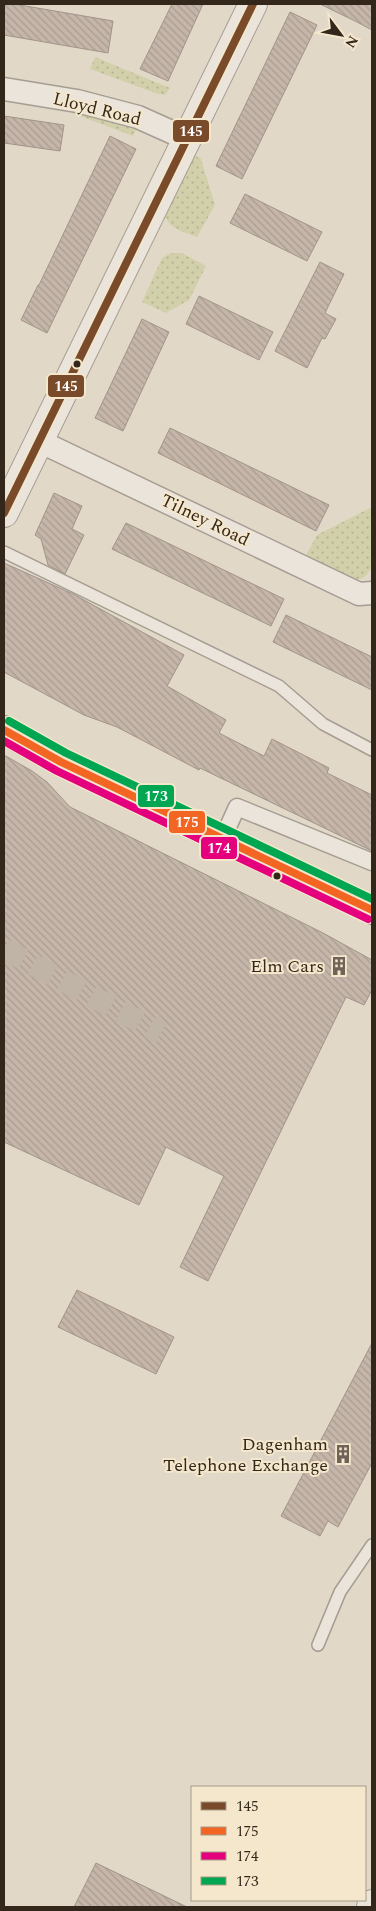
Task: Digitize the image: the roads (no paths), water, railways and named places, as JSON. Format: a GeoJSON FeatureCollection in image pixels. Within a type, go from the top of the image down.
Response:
{"type":"FeatureCollection","features":[{"type":"Feature","properties":{"kind":"main road"},"geometry":{"type":"LineString","coordinates":[[4,730],[61,762],[372,910]]}},
{"type":"Feature","properties":{"kind":"street"},"geometry":{"type":"LineString","coordinates":[[4,512],[253,4]]}},
{"type":"Feature","properties":{"kind":"street","name":"Lloyd Road"},"geometry":{"type":"LineString","coordinates":[[4,89],[77,101],[138,117],[187,139]]}},
{"type":"Feature","properties":{"kind":"street","name":"Tilney Road"},"geometry":{"type":"LineString","coordinates":[[39,441],[360,594],[372,593]]}},
{"type":"Feature","properties":{"kind":"street"},"geometry":{"type":"LineString","coordinates":[[223,838],[237,807],[372,862]]}},
{"type":"Feature","properties":{"kind":"lane"},"geometry":{"type":"LineString","coordinates":[[4,552],[279,686],[323,724],[372,750]]}},
{"type":"Feature","properties":{"kind":"lane"},"geometry":{"type":"LineString","coordinates":[[318,1645],[340,1592],[372,1546]]}},
{"type":"Feature","properties":{"kind":"tunnel"},"geometry":{"type":"LineString","coordinates":[[4,949],[161,1033]]}},
{"type":"Feature","properties":{"kind":"place","name":"Elm Cars"},"geometry":{"type":"Point","coordinates":[339,966]}},
{"type":"Feature","properties":{"kind":"place","name":"Dagenham Telephone Exchange"},"geometry":{"type":"Point","coordinates":[343,1454]}}]}
